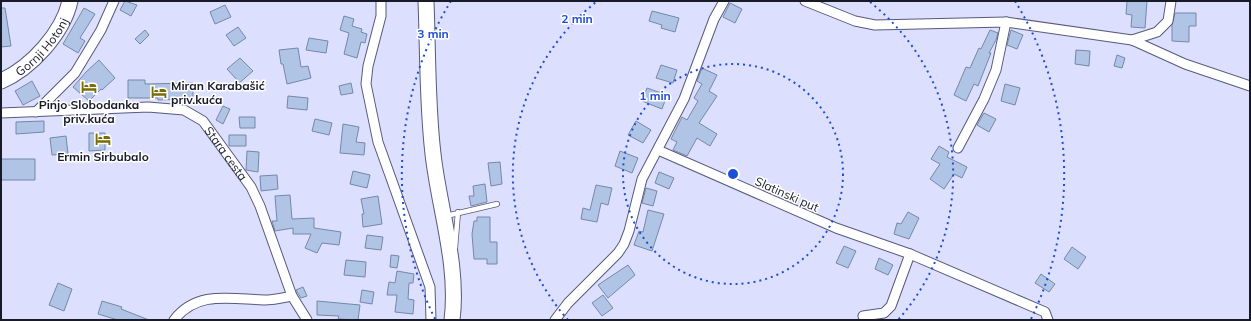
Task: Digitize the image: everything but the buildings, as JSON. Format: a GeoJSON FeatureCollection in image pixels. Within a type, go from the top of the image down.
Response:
{"type":"FeatureCollection","features":[{"type":"Feature","properties":{"kind":"main road","name":"Gornji Hotonj"},"geometry":{"type":"LineString","coordinates":[[1,81],[36,57],[57,32],[68,11],[70,1]]}},
{"type":"Feature","properties":{"kind":"main road"},"geometry":{"type":"LineString","coordinates":[[426,1],[428,110],[433,155],[452,272],[452,320]]}},
{"type":"Feature","properties":{"kind":"street"},"geometry":{"type":"LineString","coordinates":[[36,112],[75,73],[101,30],[114,1]]}},
{"type":"Feature","properties":{"kind":"street"},"geometry":{"type":"LineString","coordinates":[[381,1],[381,16],[368,66],[366,84],[378,142],[430,287],[431,320]]}},
{"type":"Feature","properties":{"kind":"street"},"geometry":{"type":"LineString","coordinates":[[555,320],[568,304],[618,253],[624,244],[642,179],[684,99],[714,18],[724,1]]}},
{"type":"Feature","properties":{"kind":"street"},"geometry":{"type":"LineString","coordinates":[[805,1],[855,21],[875,25],[1006,22],[1132,40],[1185,64],[1250,86]]}},
{"type":"Feature","properties":{"kind":"street"},"geometry":{"type":"LineString","coordinates":[[1132,40],[1157,32],[1168,21],[1171,1]]}},
{"type":"Feature","properties":{"kind":"street"},"geometry":{"type":"LineString","coordinates":[[958,148],[984,99],[996,70],[1006,22]]}},
{"type":"Feature","properties":{"kind":"street","name":"Stara cesta"},"geometry":{"type":"LineString","coordinates":[[1,113],[148,107],[184,110],[203,121],[250,187],[260,206],[292,296],[304,314],[306,320]]}},
{"type":"Feature","properties":{"kind":"street","name":"Slatinski put"},"geometry":{"type":"LineString","coordinates":[[658,150],[836,228],[910,254],[1045,312],[1048,320]]}},
{"type":"Feature","properties":{"kind":"street"},"geometry":{"type":"LineString","coordinates":[[863,316],[884,313],[891,306],[910,254]]}},
{"type":"Feature","properties":{"kind":"street"},"geometry":{"type":"LineString","coordinates":[[174,320],[188,307],[210,298],[225,297],[273,300],[292,296]]}},
{"type":"Feature","properties":{"kind":"lane"},"geometry":{"type":"LineString","coordinates":[[443,217],[458,212],[497,204]]}},
{"type":"Feature","properties":{"kind":"lane"},"geometry":{"type":"LineString","coordinates":[[450,258],[455,250],[458,212]]}},
{"type":"Feature","properties":{"kind":"place","name":"Pinjo Slobodanka priv.kuća"},"geometry":{"type":"Point","coordinates":[89,87]}},
{"type":"Feature","properties":{"kind":"place","name":"Miran Karabašić priv.kuća"},"geometry":{"type":"Point","coordinates":[159,92]}},
{"type":"Feature","properties":{"kind":"place","name":"Ermin Sirbubalo"},"geometry":{"type":"Point","coordinates":[103,139]}}]}
